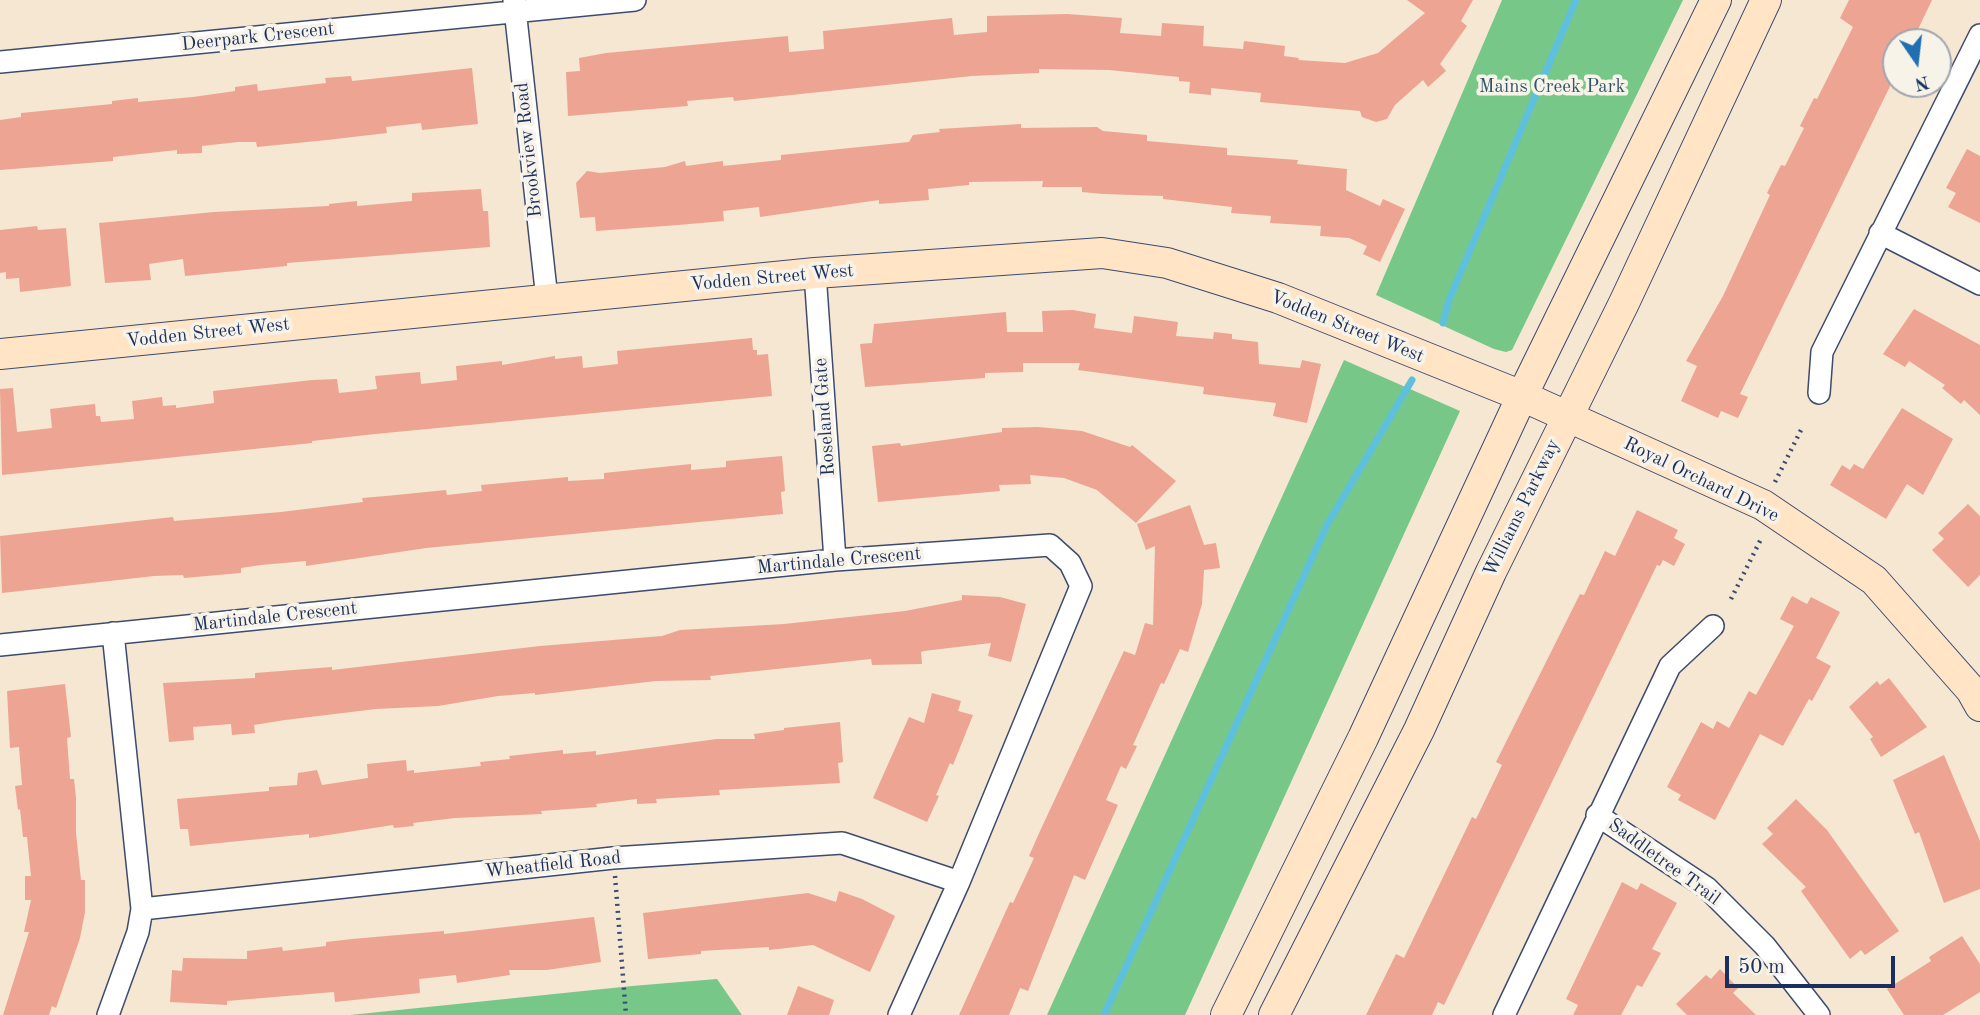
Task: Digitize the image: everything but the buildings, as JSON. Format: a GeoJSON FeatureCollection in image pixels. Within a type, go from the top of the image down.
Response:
{"type":"FeatureCollection","features":[{"type":"Feature","properties":{"kind":"main road"},"geometry":{"type":"LineString","coordinates":[[1226,1015],[1419,622],[1522,396],[1716,0]]}},
{"type":"Feature","properties":{"kind":"main road","name":"Williams Parkway"},"geometry":{"type":"LineString","coordinates":[[1274,1015],[1419,730],[1766,0]]}},
{"type":"Feature","properties":{"kind":"main road","name":"Vodden Street West"},"geometry":{"type":"LineString","coordinates":[[0,354],[815,273],[1102,253],[1167,263],[1278,298],[1522,396]]}},
{"type":"Feature","properties":{"kind":"main road","name":"Royal Orchard Drive"},"geometry":{"type":"LineString","coordinates":[[1522,396],[1763,505],[1874,580],[1971,690],[1980,706]]}},
{"type":"Feature","properties":{"kind":"street","name":"Deerpark Crescent"},"geometry":{"type":"LineString","coordinates":[[0,62],[514,6],[635,0]]}},
{"type":"Feature","properties":{"kind":"street","name":"Brookview Road"},"geometry":{"type":"LineString","coordinates":[[514,6],[547,299]]}},
{"type":"Feature","properties":{"kind":"street"},"geometry":{"type":"LineString","coordinates":[[1819,393],[1822,352],[1980,35]]}},
{"type":"Feature","properties":{"kind":"street"},"geometry":{"type":"LineString","coordinates":[[1880,233],[1980,284]]}},
{"type":"Feature","properties":{"kind":"street","name":"Roseland Gate"},"geometry":{"type":"LineString","coordinates":[[815,273],[835,560]]}},
{"type":"Feature","properties":{"kind":"street","name":"Martindale Crescent"},"geometry":{"type":"LineString","coordinates":[[0,645],[835,560],[1050,545],[1070,564],[1081,586],[959,882],[899,1015]]}},
{"type":"Feature","properties":{"kind":"street"},"geometry":{"type":"LineString","coordinates":[[1597,815],[1670,666],[1713,625]]}},
{"type":"Feature","properties":{"kind":"street"},"geometry":{"type":"LineString","coordinates":[[108,1015],[138,932],[142,909],[113,633]]}},
{"type":"Feature","properties":{"kind":"street","name":"Saddletree Trail"},"geometry":{"type":"LineString","coordinates":[[1504,1015],[1597,815],[1707,888],[1765,946],[1819,1015]]}},
{"type":"Feature","properties":{"kind":"street","name":"Wheatfield Road"},"geometry":{"type":"LineString","coordinates":[[142,909],[614,858],[842,843],[959,882]]}},
{"type":"Feature","properties":{"kind":"path"},"geometry":{"type":"LineString","coordinates":[[1775,482],[1801,430]]}},
{"type":"Feature","properties":{"kind":"path"},"geometry":{"type":"LineString","coordinates":[[1731,599],[1762,537]]}},
{"type":"Feature","properties":{"kind":"path"},"geometry":{"type":"LineString","coordinates":[[614,858],[626,1015]]}},
{"type":"Feature","properties":{"kind":"green space","name":"Mains Creek Park"},"geometry":{"type":"Polygon","coordinates":[[[1502,0],[1683,0],[1512,350],[1506,352],[1376,295],[1502,0]]]}},
{"type":"Feature","properties":{"kind":"green space"},"geometry":{"type":"Polygon","coordinates":[[[1344,360],[1460,411],[1185,1015],[1047,1015],[1344,360]]]}},
{"type":"Feature","properties":{"kind":"green space"},"geometry":{"type":"Polygon","coordinates":[[[717,979],[742,1015],[350,1015],[632,986],[717,979]]]}},
{"type":"Feature","properties":{"kind":"waterway"},"geometry":{"type":"LineString","coordinates":[[1443,323],[1449,300],[1576,0]]}},
{"type":"Feature","properties":{"kind":"waterway"},"geometry":{"type":"LineString","coordinates":[[1104,1015],[1327,525],[1412,380]]}}]}
